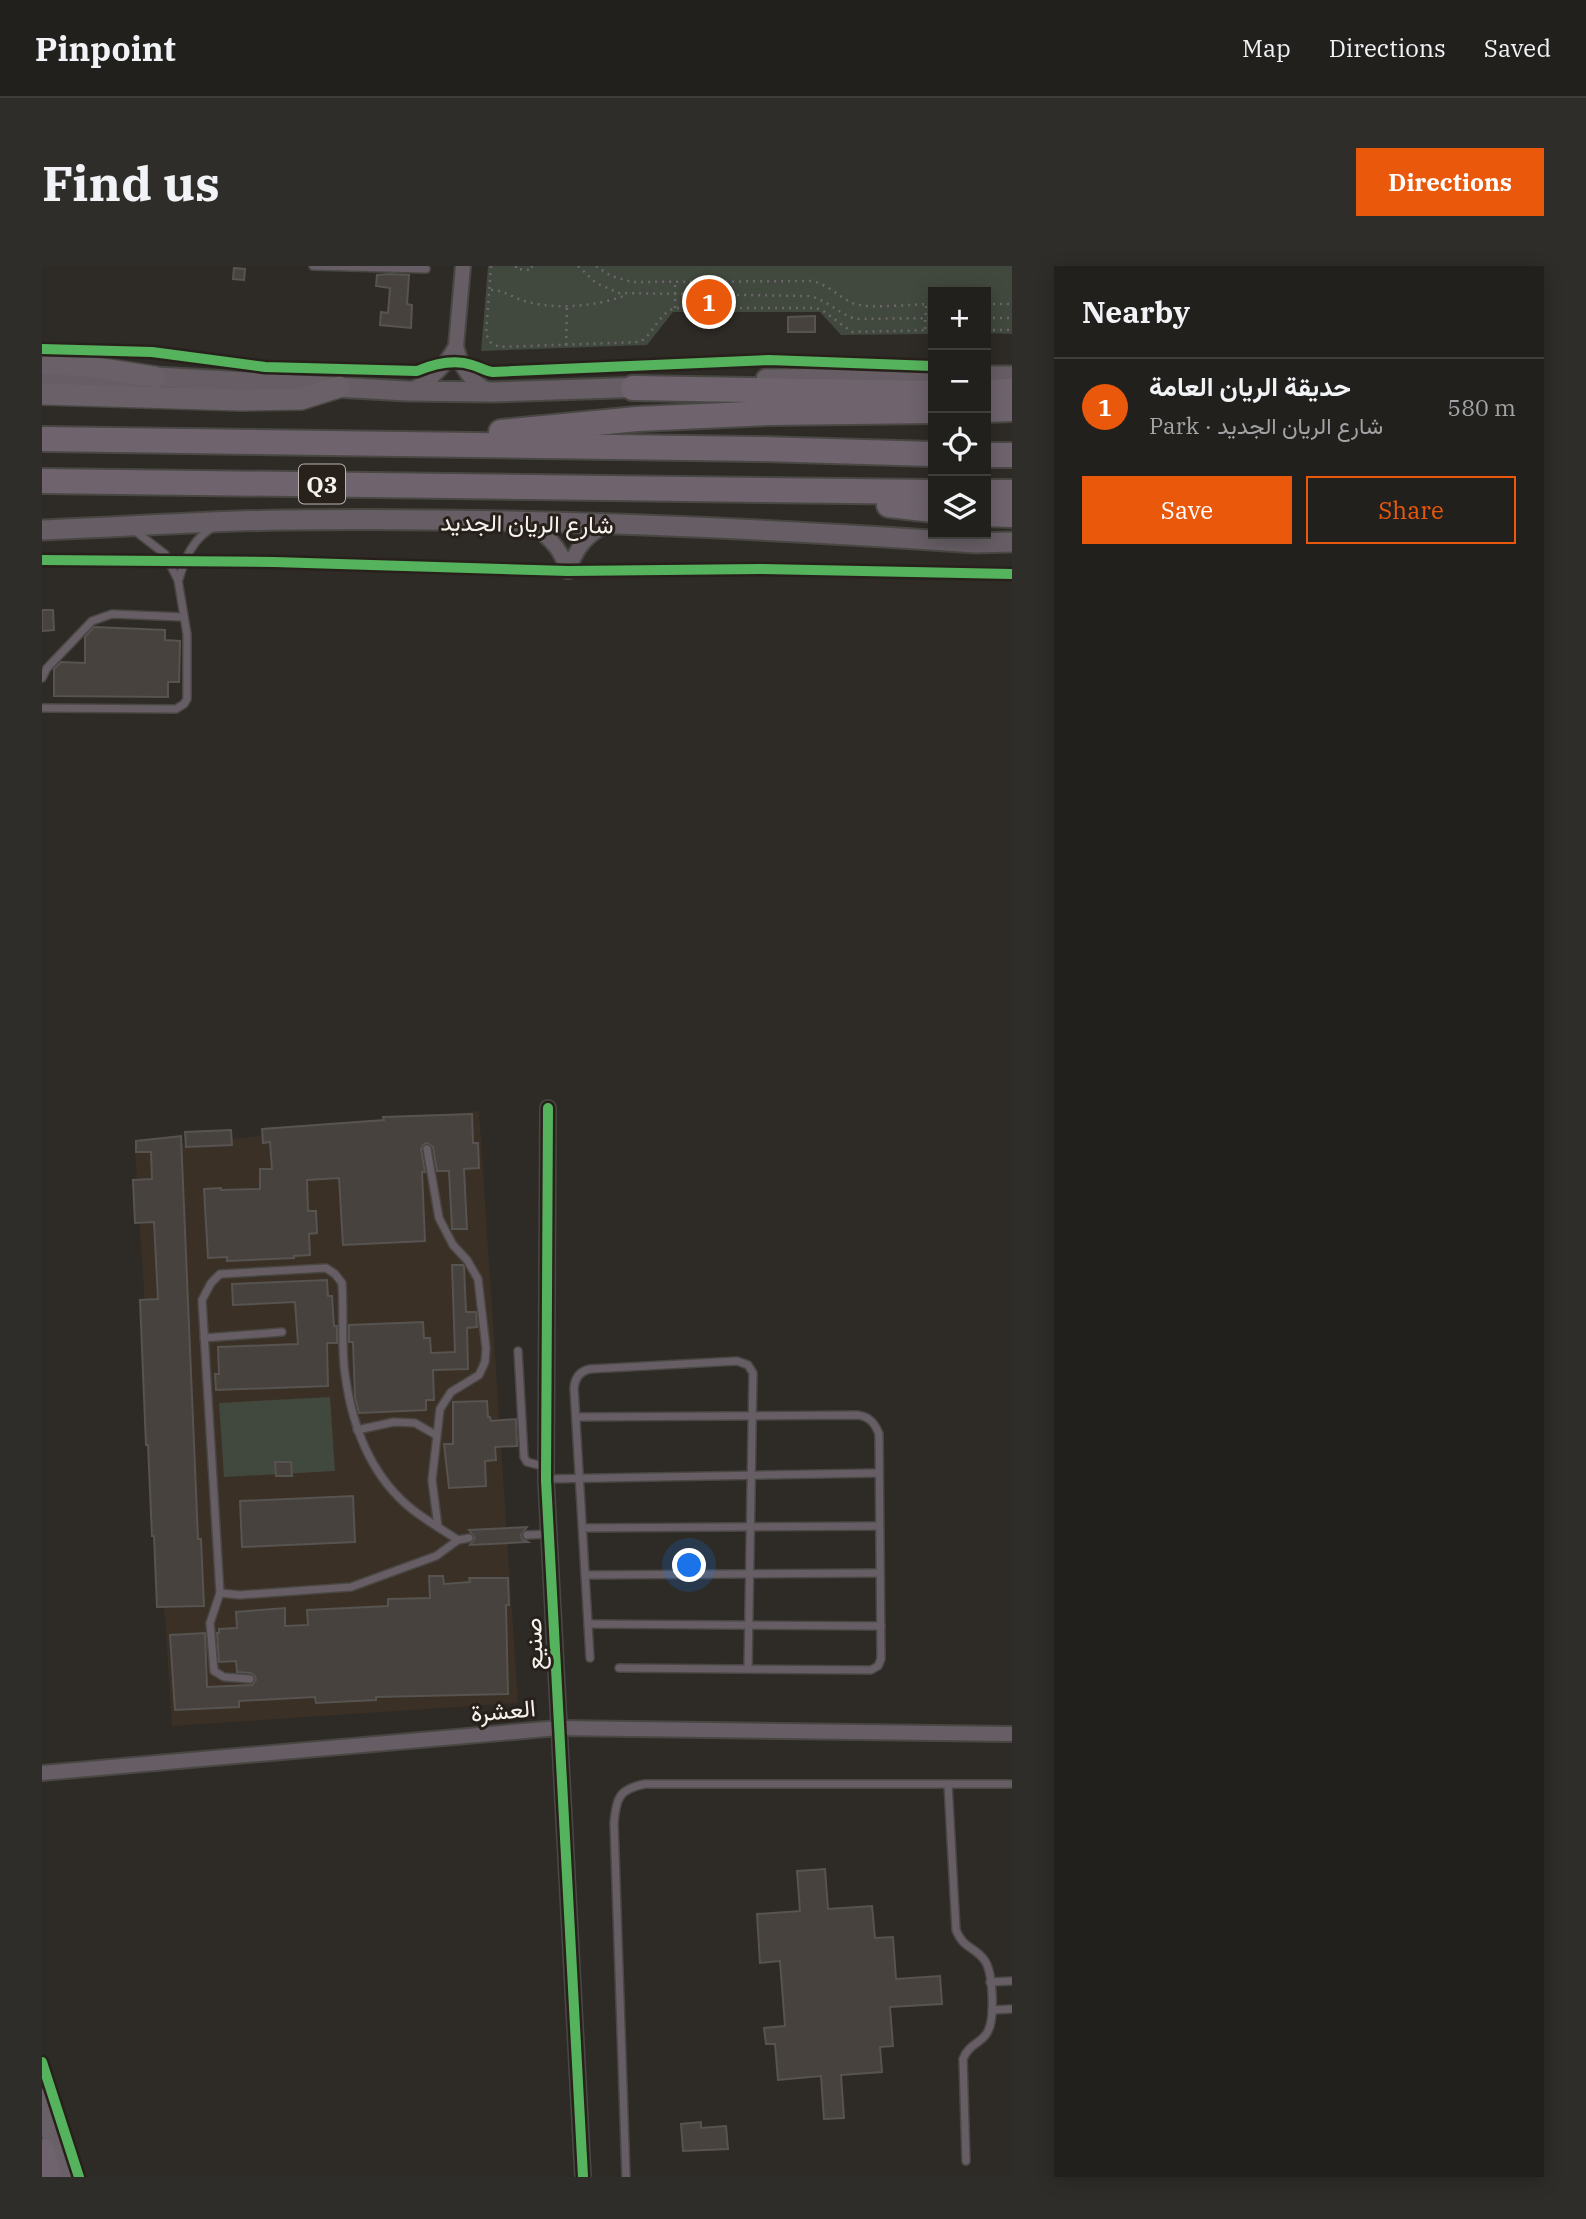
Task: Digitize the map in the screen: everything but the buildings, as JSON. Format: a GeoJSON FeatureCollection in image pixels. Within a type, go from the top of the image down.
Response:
{"type":"FeatureCollection","features":[{"type":"Feature","properties":{"kind":"highway"},"geometry":{"type":"LineString","coordinates":[[633,388],[895,403],[928,410]]}},
{"type":"Feature","properties":{"kind":"highway"},"geometry":{"type":"LineString","coordinates":[[991,392],[1012,391]]}},
{"type":"Feature","properties":{"kind":"highway"},"geometry":{"type":"LineString","coordinates":[[388,444],[637,419],[768,413],[895,403],[928,394]]}},
{"type":"Feature","properties":{"kind":"highway"},"geometry":{"type":"LineString","coordinates":[[991,410],[1012,409]]}},
{"type":"Feature","properties":{"kind":"highway","name":"Q3"},"geometry":{"type":"LineString","coordinates":[[42,439],[928,454]]}},
{"type":"Feature","properties":{"kind":"highway"},"geometry":{"type":"LineString","coordinates":[[991,454],[1012,455]]}},
{"type":"Feature","properties":{"kind":"highway","name":"شارع الريان الجديد"},"geometry":{"type":"LineString","coordinates":[[42,481],[928,492]]}},
{"type":"Feature","properties":{"kind":"highway"},"geometry":{"type":"LineString","coordinates":[[781,490],[928,509]]}},
{"type":"Feature","properties":{"kind":"highway"},"geometry":{"type":"LineString","coordinates":[[991,492],[1012,492]]}},
{"type":"Feature","properties":{"kind":"highway"},"geometry":{"type":"LineString","coordinates":[[991,513],[1012,515]]}},
{"type":"Feature","properties":{"kind":"highway"},"geometry":{"type":"LineString","coordinates":[[42,2151],[49,2177]]}},
{"type":"Feature","properties":{"kind":"main road"},"geometry":{"type":"LineString","coordinates":[[42,363],[85,366],[155,377]]}},
{"type":"Feature","properties":{"kind":"main road"},"geometry":{"type":"LineString","coordinates":[[42,394],[301,399],[339,387]]}},
{"type":"Feature","properties":{"kind":"main road"},"geometry":{"type":"LineString","coordinates":[[42,2100],[66,2177]]}},
{"type":"Feature","properties":{"kind":"street"},"geometry":{"type":"LineString","coordinates":[[463,266],[456,346],[468,376],[478,386],[492,392]]}},
{"type":"Feature","properties":{"kind":"street"},"geometry":{"type":"LineString","coordinates":[[407,391],[436,374],[456,346]]}},
{"type":"Feature","properties":{"kind":"street"},"geometry":{"type":"LineString","coordinates":[[991,376],[1012,376]]}},
{"type":"Feature","properties":{"kind":"street"},"geometry":{"type":"LineString","coordinates":[[42,378],[155,377],[407,391],[492,392],[633,388],[768,379],[928,377]]}},
{"type":"Feature","properties":{"kind":"street"},"geometry":{"type":"LineString","coordinates":[[42,400],[67,394]]}},
{"type":"Feature","properties":{"kind":"street"},"geometry":{"type":"LineString","coordinates":[[42,518],[73,529]]}},
{"type":"Feature","properties":{"kind":"street","name":"شارع الريان الجديد"},"geometry":{"type":"LineString","coordinates":[[42,530],[284,520],[523,522],[1012,542]]}},
{"type":"Feature","properties":{"kind":"street"},"geometry":{"type":"LineString","coordinates":[[523,522],[552,541],[568,571],[582,542],[590,534],[610,524]]}},
{"type":"Feature","properties":{"kind":"street","name":"صنيع"},"geometry":{"type":"LineString","coordinates":[[548,1108],[546,1473],[583,2177]]}},
{"type":"Feature","properties":{"kind":"street","name":"العشرة"},"geometry":{"type":"LineString","coordinates":[[42,1773],[558,1728],[1012,1734]]}},
{"type":"Feature","properties":{"kind":"lane"},"geometry":{"type":"LineString","coordinates":[[313,266],[426,270]]}},
{"type":"Feature","properties":{"kind":"lane"},"geometry":{"type":"LineString","coordinates":[[178,580],[186,555],[195,543],[207,531],[222,523]]}},
{"type":"Feature","properties":{"kind":"lane"},"geometry":{"type":"LineString","coordinates":[[42,708],[176,709],[184,704],[188,693],[187,634],[178,580],[165,554],[129,527]]}},
{"type":"Feature","properties":{"kind":"lane"},"geometry":{"type":"LineString","coordinates":[[42,678],[47,668],[92,621],[112,614],[183,617]]}},
{"type":"Feature","properties":{"kind":"lane"},"geometry":{"type":"LineString","coordinates":[[427,1149],[439,1218],[453,1245],[467,1260],[478,1279],[486,1348],[485,1362],[479,1375],[451,1392],[440,1409],[432,1480],[439,1527]]}},
{"type":"Feature","properties":{"kind":"lane"},"geometry":{"type":"LineString","coordinates":[[250,1679],[224,1677],[214,1671],[210,1623],[220,1593],[202,1300],[211,1283],[220,1274],[326,1268],[335,1274],[342,1283],[345,1374],[357,1430],[369,1457],[390,1489],[413,1510],[458,1540]]}},
{"type":"Feature","properties":{"kind":"lane"},"geometry":{"type":"LineString","coordinates":[[204,1338],[282,1332]]}},
{"type":"Feature","properties":{"kind":"lane"},"geometry":{"type":"LineString","coordinates":[[518,1351],[524,1457],[527,1462],[546,1473],[580,1478],[879,1473]]}},
{"type":"Feature","properties":{"kind":"lane"},"geometry":{"type":"LineString","coordinates":[[590,1658],[576,1417],[575,1383],[578,1375],[585,1370],[737,1361],[748,1365],[752,1373],[748,1669]]}},
{"type":"Feature","properties":{"kind":"lane"},"geometry":{"type":"LineString","coordinates":[[576,1417],[863,1416],[877,1427],[881,1626],[881,1658],[878,1666],[871,1670],[619,1668]]}},
{"type":"Feature","properties":{"kind":"lane"},"geometry":{"type":"LineString","coordinates":[[357,1430],[405,1422],[415,1423],[436,1435]]}},
{"type":"Feature","properties":{"kind":"lane"},"geometry":{"type":"LineString","coordinates":[[583,1528],[879,1525]]}},
{"type":"Feature","properties":{"kind":"lane"},"geometry":{"type":"LineString","coordinates":[[527,1535],[550,1534]]}},
{"type":"Feature","properties":{"kind":"lane"},"geometry":{"type":"LineString","coordinates":[[220,1593],[240,1595],[351,1587],[436,1556],[458,1540],[469,1538]]}},
{"type":"Feature","properties":{"kind":"lane"},"geometry":{"type":"LineString","coordinates":[[586,1575],[880,1573]]}},
{"type":"Feature","properties":{"kind":"lane"},"geometry":{"type":"LineString","coordinates":[[589,1624],[881,1626]]}},
{"type":"Feature","properties":{"kind":"lane"},"geometry":{"type":"LineString","coordinates":[[625,2177],[614,1823],[615,1807],[620,1795],[630,1787],[645,1784],[1012,1784]]}},
{"type":"Feature","properties":{"kind":"lane"},"geometry":{"type":"LineString","coordinates":[[948,1784],[956,1930],[961,1943],[978,1953],[987,1963],[992,2010],[990,2028],[986,2035],[971,2045],[963,2059],[965,2161]]}},
{"type":"Feature","properties":{"kind":"lane"},"geometry":{"type":"LineString","coordinates":[[990,1982],[1012,1981]]}},
{"type":"Feature","properties":{"kind":"lane"},"geometry":{"type":"LineString","coordinates":[[992,2010],[1012,2009]]}},
{"type":"Feature","properties":{"kind":"path"},"geometry":{"type":"LineString","coordinates":[[491,266],[486,334],[491,343],[499,346],[640,342],[666,313],[675,308],[815,308],[822,310],[852,332],[928,331]]}},
{"type":"Feature","properties":{"kind":"path"},"geometry":{"type":"LineString","coordinates":[[516,266],[516,269],[528,270],[528,267],[537,266]]}},
{"type":"Feature","properties":{"kind":"path"},"geometry":{"type":"LineString","coordinates":[[578,266],[607,289],[630,294],[808,296],[824,300],[856,319],[926,318]]}},
{"type":"Feature","properties":{"kind":"path"},"geometry":{"type":"LineString","coordinates":[[596,266],[611,276],[632,282],[811,281],[826,285],[860,305],[926,304],[925,331]]}},
{"type":"Feature","properties":{"kind":"path"},"geometry":{"type":"LineString","coordinates":[[675,282],[675,308]]}},
{"type":"Feature","properties":{"kind":"path"},"geometry":{"type":"LineString","coordinates":[[489,290],[502,291],[529,302],[567,305],[598,303],[630,294]]}},
{"type":"Feature","properties":{"kind":"path"},"geometry":{"type":"LineString","coordinates":[[991,304],[1012,304]]}},
{"type":"Feature","properties":{"kind":"path"},"geometry":{"type":"LineString","coordinates":[[566,345],[567,305]]}},
{"type":"Feature","properties":{"kind":"path"},"geometry":{"type":"LineString","coordinates":[[991,318],[1012,318]]}},
{"type":"Feature","properties":{"kind":"path"},"geometry":{"type":"LineString","coordinates":[[991,330],[1012,330]]}},
{"type":"Feature","properties":{"kind":"shaded area"},"geometry":{"type":"Polygon","coordinates":[[[488,266],[1012,266],[1012,334],[991,333],[991,287],[928,287],[928,334],[841,335],[820,312],[673,312],[647,345],[481,351],[488,266]]]}},
{"type":"Feature","properties":{"kind":"shaded area"},"geometry":{"type":"Polygon","coordinates":[[[479,1111],[518,1703],[172,1726],[135,1150],[479,1111]]]}},
{"type":"Feature","properties":{"kind":"shaded area"},"geometry":{"type":"Polygon","coordinates":[[[330,1397],[335,1471],[224,1477],[219,1403],[330,1397]]]}},
{"type":"Feature","properties":{"kind":"cycle path"},"geometry":{"type":"LineString","coordinates":[[42,349],[152,352],[265,367],[417,371],[451,362],[465,363],[493,372],[769,360],[928,366]]}},
{"type":"Feature","properties":{"kind":"cycle path"},"geometry":{"type":"LineString","coordinates":[[42,560],[274,562],[568,571],[760,569],[1012,574]]}},
{"type":"Feature","properties":{"kind":"cycle path"},"geometry":{"type":"LineString","coordinates":[[548,1108],[546,1480],[583,2177]]}},
{"type":"Feature","properties":{"kind":"cycle path"},"geometry":{"type":"LineString","coordinates":[[42,2062],[79,2177]]}},
{"type":"Feature","properties":{"kind":"place","name":"حديقة الريان العامة"},"geometry":{"type":"Point","coordinates":[709,302]}}]}
